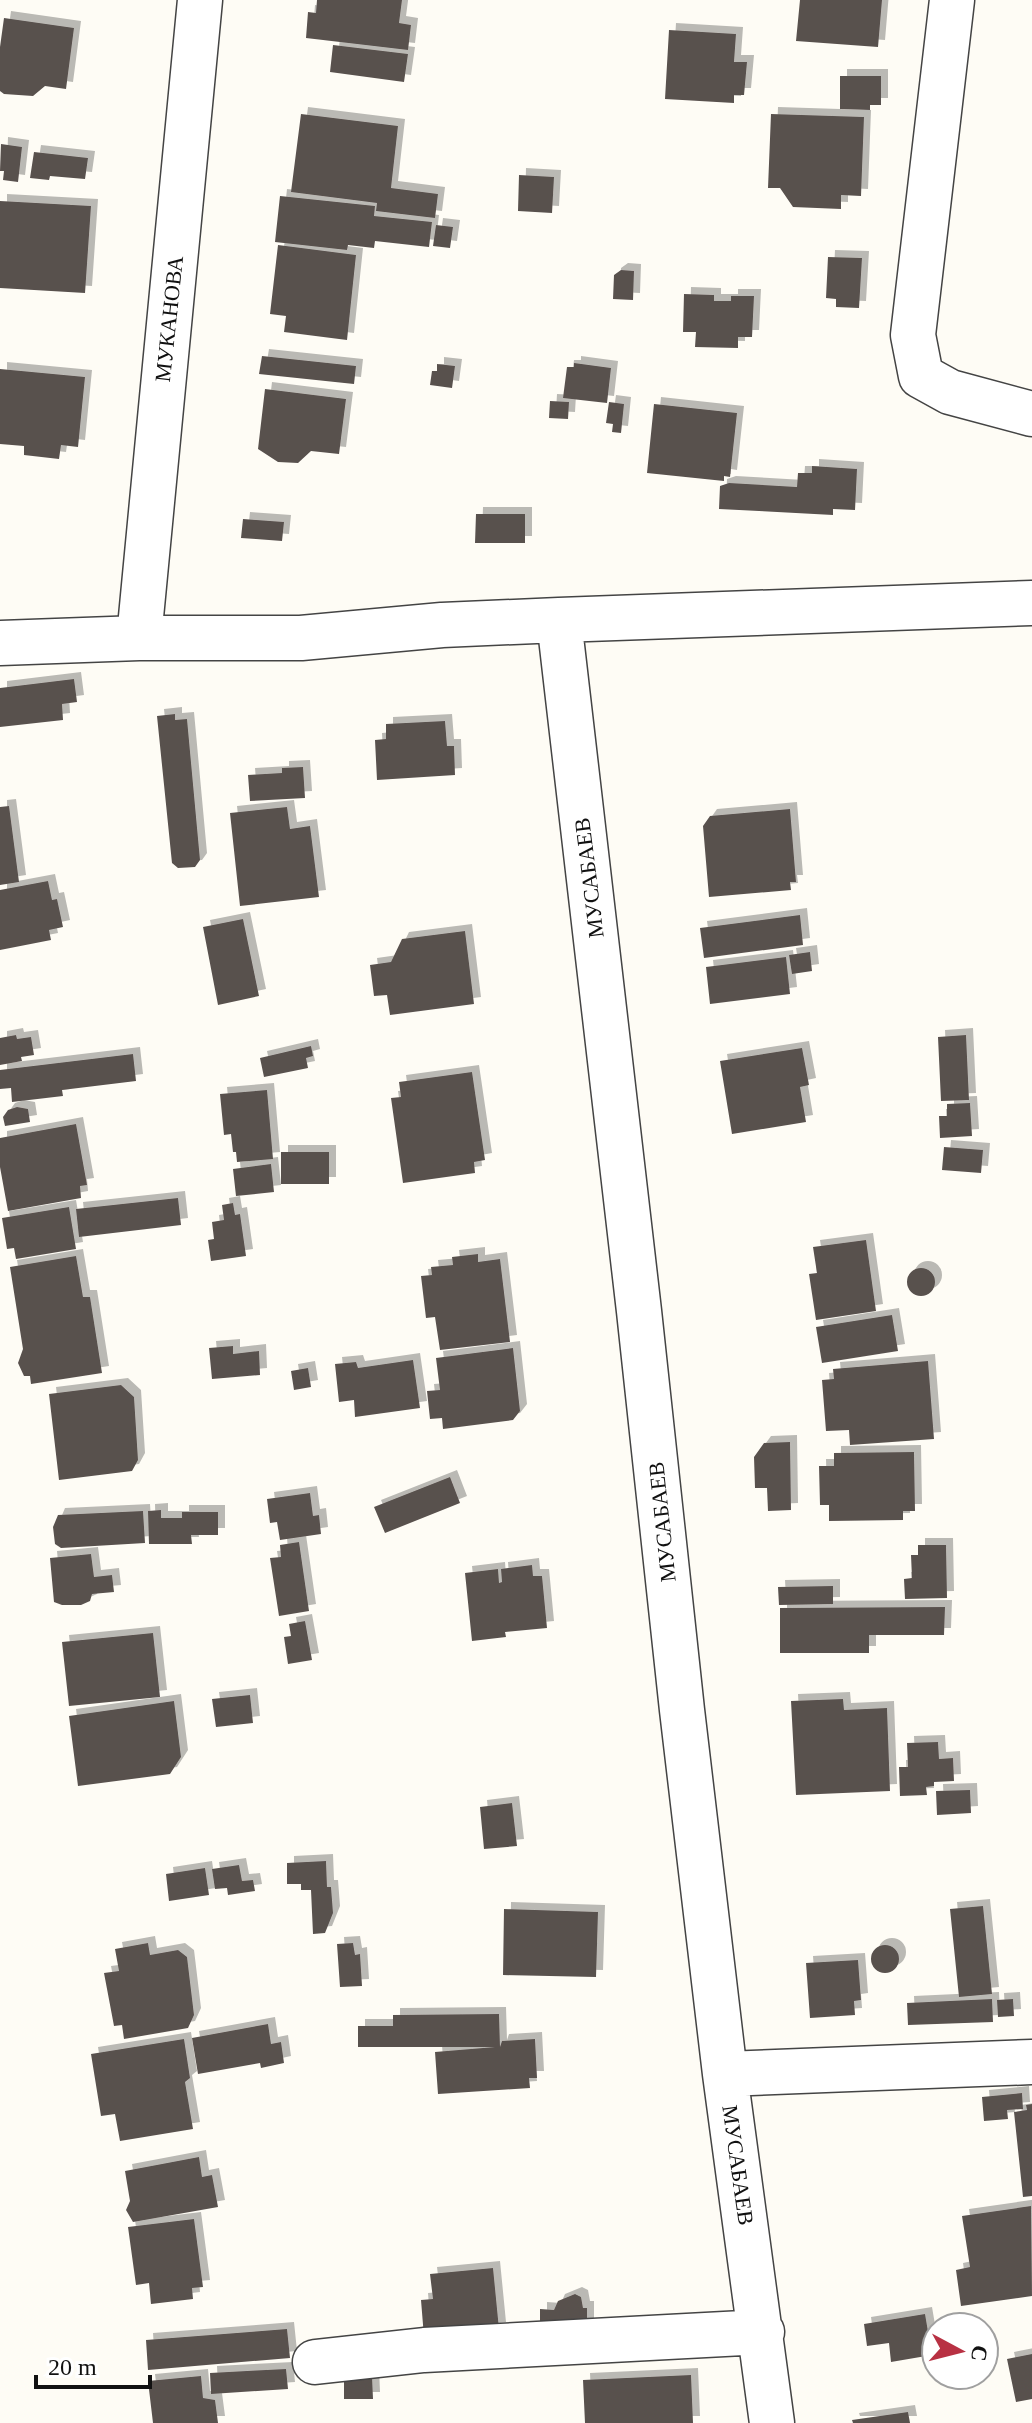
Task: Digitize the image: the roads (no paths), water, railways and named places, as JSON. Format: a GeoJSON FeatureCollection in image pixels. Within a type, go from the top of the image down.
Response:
{"type":"FeatureCollection","features":[{"type":"Feature","properties":{"kind":"street","name":"МУКАНОВА"},"geometry":{"type":"LineString","coordinates":[[139,638],[200,0]]}},
{"type":"Feature","properties":{"kind":"street"},"geometry":{"type":"LineString","coordinates":[[952,0],[913,335],[921,376],[950,392],[1032,414]]}},
{"type":"Feature","properties":{"kind":"street"},"geometry":{"type":"LineString","coordinates":[[0,643],[139,638],[301,638],[442,625],[1032,603]]}},
{"type":"Feature","properties":{"kind":"street","name":"МУСАБАЕВ"},"geometry":{"type":"LineString","coordinates":[[559,620],[725,2074],[772,2423]]}},
{"type":"Feature","properties":{"kind":"street"},"geometry":{"type":"LineString","coordinates":[[725,2074],[1032,2062]]}},
{"type":"Feature","properties":{"kind":"street"},"geometry":{"type":"LineString","coordinates":[[315,2362],[424,2350],[762,2332]]}}]}
